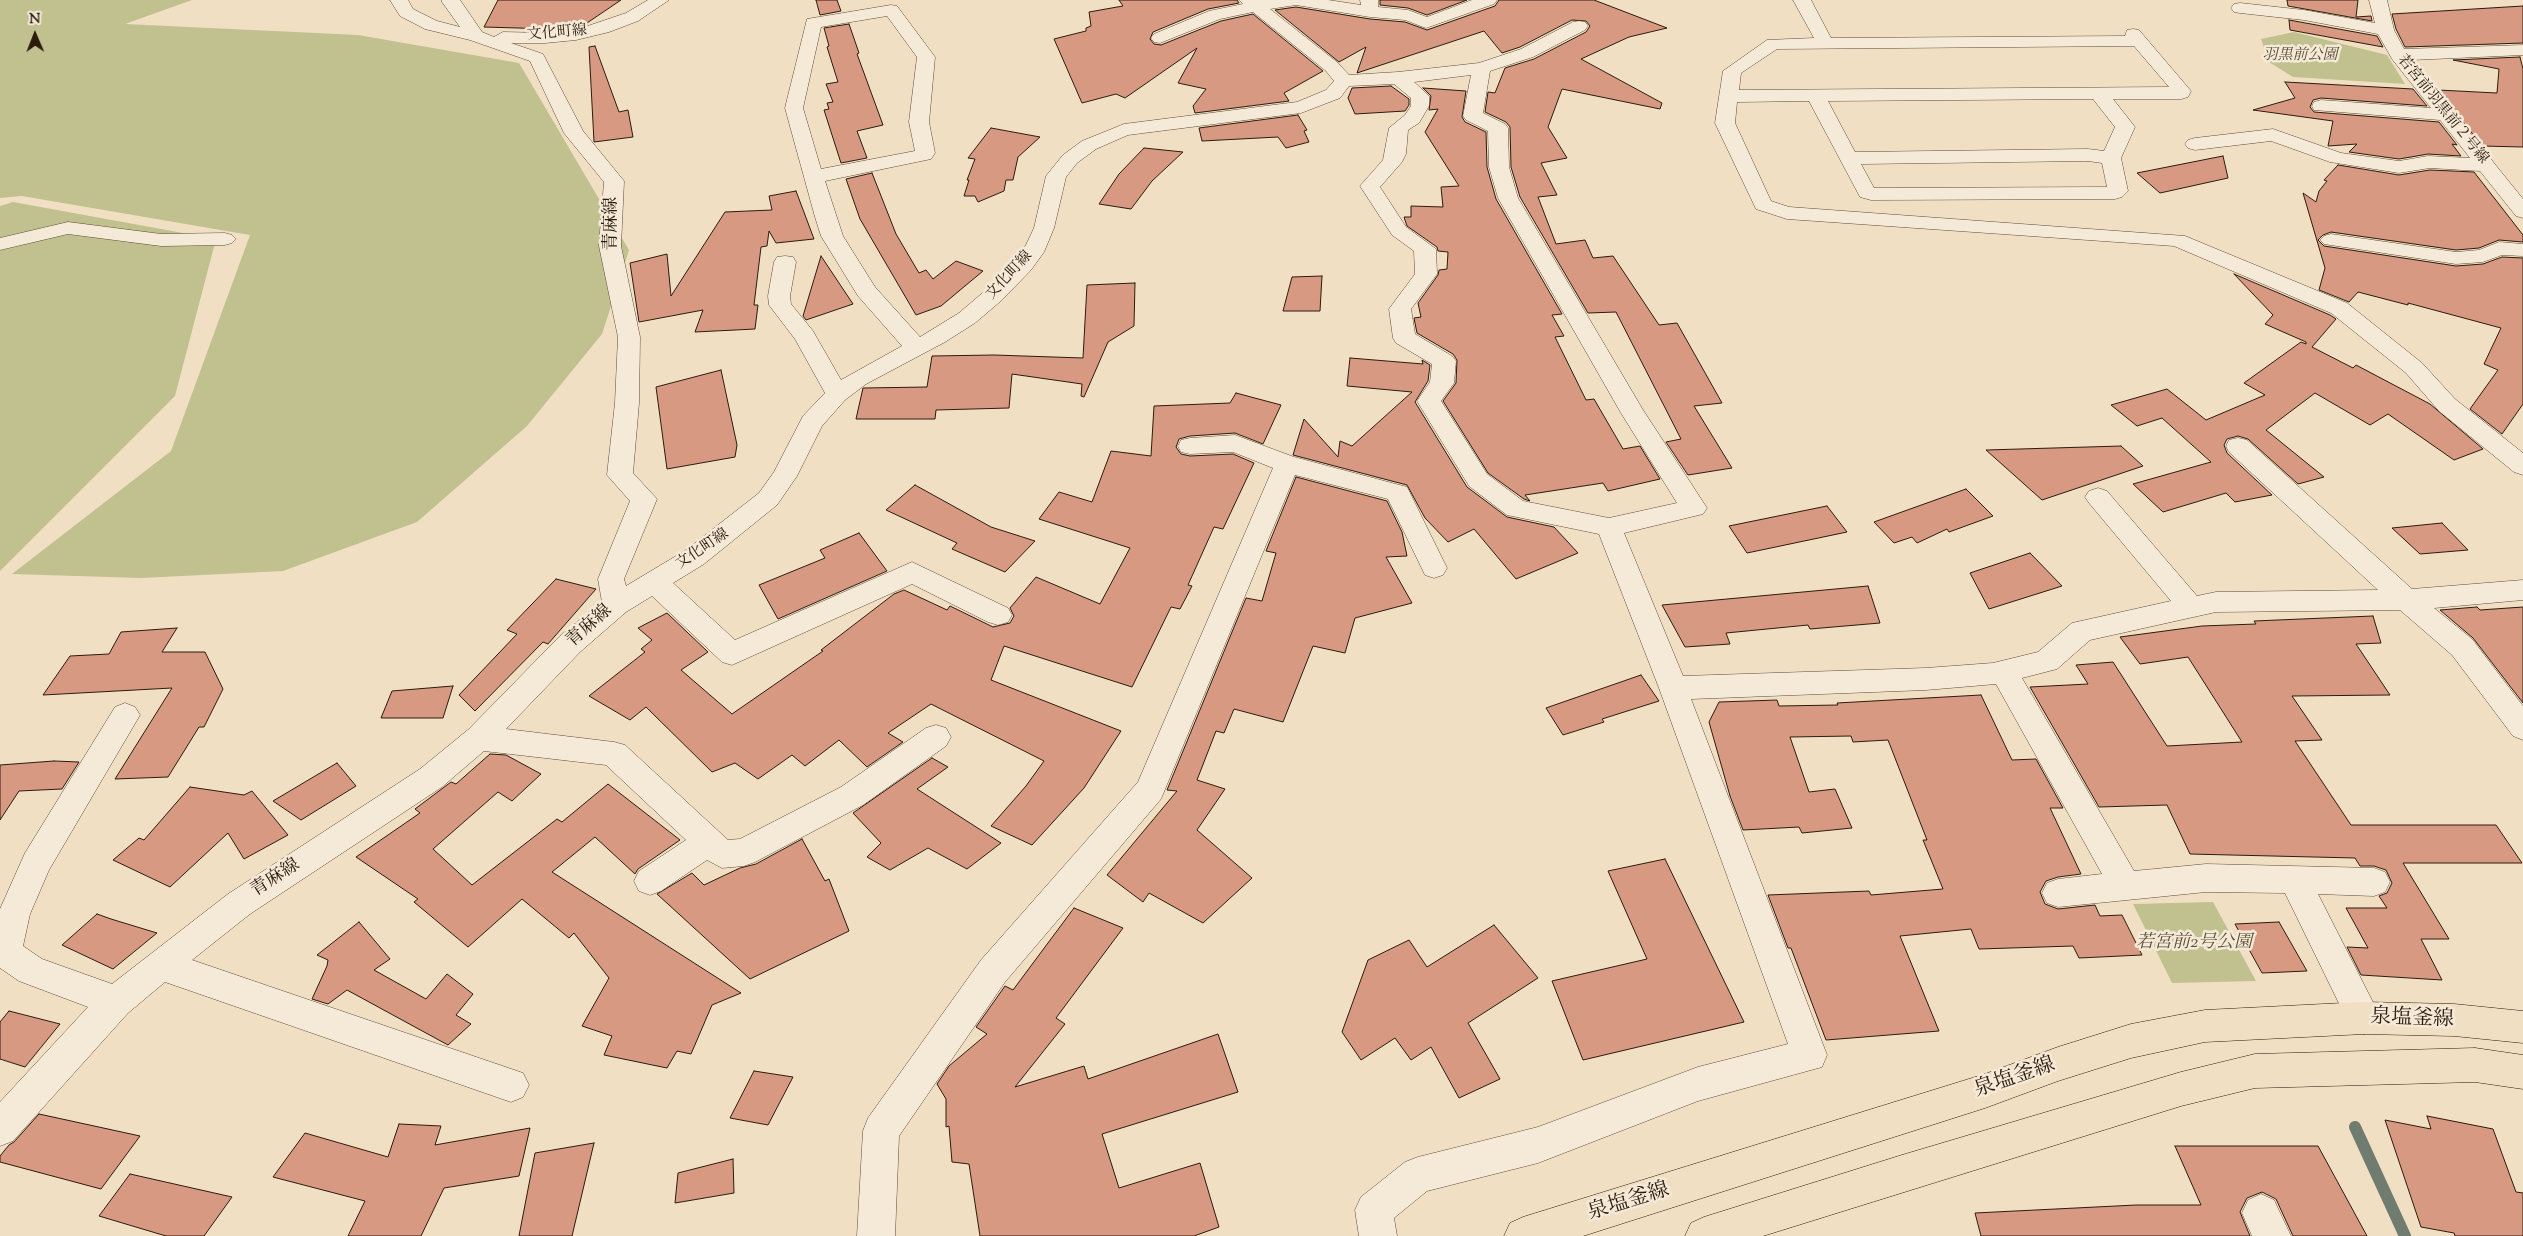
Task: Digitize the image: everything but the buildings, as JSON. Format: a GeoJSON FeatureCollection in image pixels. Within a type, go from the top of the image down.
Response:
{"type":"FeatureCollection","features":[{"type":"Feature","properties":{"kind":"main road","name":"泉塩釜線"},"geometry":{"type":"LineString","coordinates":[[1523,1236],[1985,1091],[2058,1064],[2131,1042],[2206,1026],[2364,1018],[2454,1020],[2523,1027]]}},
{"type":"Feature","properties":{"kind":"main road"},"geometry":{"type":"LineString","coordinates":[[1704,1236],[1902,1173],[2181,1089],[2255,1071],[2476,1065],[2523,1072]]}},
{"type":"Feature","properties":{"kind":"street","name":"青麻線"},"geometry":{"type":"LineString","coordinates":[[0,1128],[116,1002],[160,965],[239,904],[431,778],[479,738],[570,644],[616,605],[611,579],[644,499],[620,475],[627,403],[629,337],[610,246],[614,181],[574,133],[537,58],[476,36],[430,26],[406,12],[399,0]]}},
{"type":"Feature","properties":{"kind":"street"},"geometry":{"type":"LineString","coordinates":[[451,0],[476,36]]}},
{"type":"Feature","properties":{"kind":"street","name":"文化町線"},"geometry":{"type":"LineString","coordinates":[[476,36],[545,38],[576,35],[603,28],[632,17],[660,0]]}},
{"type":"Feature","properties":{"kind":"street"},"geometry":{"type":"LineString","coordinates":[[1160,38],[1215,15],[1251,3],[1296,0],[1370,6],[1408,15],[1426,23],[1488,0]]}},
{"type":"Feature","properties":{"kind":"street"},"geometry":{"type":"LineString","coordinates":[[1802,0],[1825,43]]}},
{"type":"Feature","properties":{"kind":"street","name":"若宮前羽黒前２号線"},"geometry":{"type":"LineString","coordinates":[[2378,0],[2385,30],[2398,55],[2523,212]]}},
{"type":"Feature","properties":{"kind":"street"},"geometry":{"type":"LineString","coordinates":[[1251,3],[1332,67],[1344,81],[1398,78],[1481,68],[1527,53],[1579,26]]}},
{"type":"Feature","properties":{"kind":"street"},"geometry":{"type":"LineString","coordinates":[[2240,8],[2304,15],[2385,30]]}},
{"type":"Feature","properties":{"kind":"street"},"geometry":{"type":"LineString","coordinates":[[814,177],[924,155],[926,153],[919,122],[926,57],[891,10],[813,23],[794,108],[814,177],[832,236],[847,264],[866,292],[917,348]]}},
{"type":"Feature","properties":{"kind":"street"},"geometry":{"type":"LineString","coordinates":[[1729,96],[2181,94],[2182,91],[2136,37],[1772,44],[1732,71],[1725,122],[1763,206],[1787,214],[2178,240],[2339,308],[2414,368],[2447,405],[2523,466]]}},
{"type":"Feature","properties":{"kind":"street"},"geometry":{"type":"LineString","coordinates":[[2398,55],[2523,50]]}},
{"type":"Feature","properties":{"kind":"street"},"geometry":{"type":"LineString","coordinates":[[1398,78],[1420,96],[1420,106],[1412,119],[1399,128],[1396,154],[1392,162],[1370,186],[1390,220],[1400,231],[1425,249],[1426,274],[1400,309],[1404,338],[1444,361],[1442,383],[1429,401],[1478,480],[1516,509],[1610,527],[1694,508],[1633,413],[1508,198],[1499,167],[1498,128],[1473,116],[1481,68]]}},
{"type":"Feature","properties":{"kind":"street","name":"文化町線"},"geometry":{"type":"LineString","coordinates":[[616,605],[695,557],[733,530],[763,504],[784,476],[812,422],[838,394],[858,379],[917,348],[967,318],[994,295],[1033,252],[1044,228],[1056,176],[1070,159],[1089,145],[1109,135],[1142,127],[1301,107],[1334,94],[1344,81]]}},
{"type":"Feature","properties":{"kind":"street"},"geometry":{"type":"LineString","coordinates":[[1816,97],[1867,193],[1870,194],[2115,193],[2118,191],[2111,158],[2125,127],[2099,94]]}},
{"type":"Feature","properties":{"kind":"street"},"geometry":{"type":"LineString","coordinates":[[2321,106],[2445,115]]}},
{"type":"Feature","properties":{"kind":"street"},"geometry":{"type":"LineString","coordinates":[[2195,144],[2273,135],[2337,158],[2390,166],[2416,166],[2428,162],[2486,165]]}},
{"type":"Feature","properties":{"kind":"street"},"geometry":{"type":"LineString","coordinates":[[1848,158],[2088,155],[2111,158]]}},
{"type":"Feature","properties":{"kind":"street"},"geometry":{"type":"LineString","coordinates":[[0,244],[68,228],[162,240],[225,239]]}},
{"type":"Feature","properties":{"kind":"street"},"geometry":{"type":"LineString","coordinates":[[2330,240],[2456,258],[2483,256],[2499,248],[2523,250]]}},
{"type":"Feature","properties":{"kind":"street"},"geometry":{"type":"LineString","coordinates":[[785,262],[779,296],[780,305],[805,336],[838,394]]}},
{"type":"Feature","properties":{"kind":"street"},"geometry":{"type":"LineString","coordinates":[[1190,446],[1235,443],[1287,464],[1398,494],[1434,568]]}},
{"type":"Feature","properties":{"kind":"street"},"geometry":{"type":"LineString","coordinates":[[2238,446],[2406,600],[2462,647],[2523,728]]}},
{"type":"Feature","properties":{"kind":"street"},"geometry":{"type":"LineString","coordinates":[[876,1236],[881,1131],[993,971],[1150,790],[1287,464]]}},
{"type":"Feature","properties":{"kind":"street"},"geometry":{"type":"LineString","coordinates":[[2098,497],[2191,607]]}},
{"type":"Feature","properties":{"kind":"street"},"geometry":{"type":"LineString","coordinates":[[1378,1236],[1374,1210],[1418,1175],[1538,1145],[1698,1084],[1810,1055],[1673,688],[1610,527]]}},
{"type":"Feature","properties":{"kind":"street"},"geometry":{"type":"LineString","coordinates":[[653,581],[732,654],[912,572],[998,615]]}},
{"type":"Feature","properties":{"kind":"street"},"geometry":{"type":"LineString","coordinates":[[1673,688],[1926,679],[2004,672],[2047,661],[2082,631],[2216,602],[2406,600],[2523,590]]}},
{"type":"Feature","properties":{"kind":"street"},"geometry":{"type":"LineString","coordinates":[[2004,672],[2126,886]]}},
{"type":"Feature","properties":{"kind":"street"},"geometry":{"type":"LineString","coordinates":[[116,1002],[31,970],[5,953],[14,914],[36,863],[125,715]]}},
{"type":"Feature","properties":{"kind":"street"},"geometry":{"type":"LineString","coordinates":[[479,738],[614,754],[722,854],[744,852],[852,796],[936,736]]}},
{"type":"Feature","properties":{"kind":"street"},"geometry":{"type":"LineString","coordinates":[[650,881],[708,842]]}},
{"type":"Feature","properties":{"kind":"street"},"geometry":{"type":"LineString","coordinates":[[2058,893],[2206,878],[2374,882]]}},
{"type":"Feature","properties":{"kind":"street"},"geometry":{"type":"LineString","coordinates":[[2294,879],[2364,1018]]}},
{"type":"Feature","properties":{"kind":"street"},"geometry":{"type":"LineString","coordinates":[[160,965],[511,1085]]}},
{"type":"Feature","properties":{"kind":"green space"},"geometry":{"type":"Polygon","coordinates":[[[0,0],[192,0],[125,24],[358,35],[519,63],[629,250],[602,334],[527,426],[417,522],[283,571],[141,578],[12,574],[171,451],[250,235],[22,196],[0,198],[0,0]]]}},
{"type":"Feature","properties":{"kind":"green space","name":"羽黒前公園"},"geometry":{"type":"Polygon","coordinates":[[[2294,32],[2387,55],[2405,84],[2293,77],[2269,62],[2261,39],[2294,32]]]}},
{"type":"Feature","properties":{"kind":"green space"},"geometry":{"type":"Polygon","coordinates":[[[13,202],[216,239],[175,396],[0,571],[0,206],[13,202]]]}},
{"type":"Feature","properties":{"kind":"green space","name":"若宮前2号公園"},"geometry":{"type":"Polygon","coordinates":[[[2213,902],[2256,981],[2172,983],[2133,904],[2213,902]]]}},
{"type":"Feature","properties":{"kind":"waterway"},"geometry":{"type":"LineString","coordinates":[[2355,1127],[2405,1236]]}}]}
